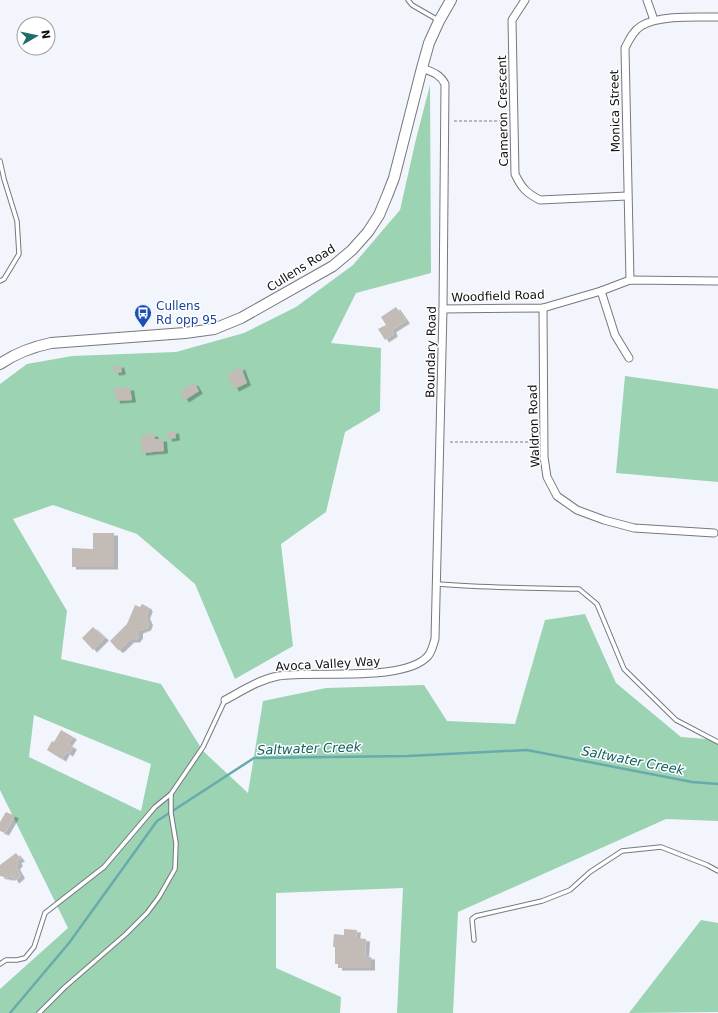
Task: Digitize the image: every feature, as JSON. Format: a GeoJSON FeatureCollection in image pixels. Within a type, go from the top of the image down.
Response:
{"type":"FeatureCollection","features":[{"type":"Feature","properties":{"kind":"main road","name":"Cullens Road"},"geometry":{"type":"LineString","coordinates":[[0,364],[17,354],[51,343],[185,334],[214,329],[241,318],[333,266],[352,250],[368,232],[379,215],[400,159],[429,43],[451,0]]}},
{"type":"Feature","properties":{"kind":"street","name":"Cameron Crescent"},"geometry":{"type":"LineString","coordinates":[[525,0],[512,20],[515,174],[521,186],[532,196],[540,200],[627,196]]}},
{"type":"Feature","properties":{"kind":"street"},"geometry":{"type":"LineString","coordinates":[[647,0],[654,20]]}},
{"type":"Feature","properties":{"kind":"street","name":"Monica Street"},"geometry":{"type":"LineString","coordinates":[[630,280],[625,48],[632,35],[640,26],[654,20],[718,16]]}},
{"type":"Feature","properties":{"kind":"street","name":"Boundary Road"},"geometry":{"type":"LineString","coordinates":[[422,68],[438,74],[445,84],[438,584],[435,639],[432,650]]}},
{"type":"Feature","properties":{"kind":"street","name":"Woodfield Road"},"geometry":{"type":"LineString","coordinates":[[443,309],[544,308],[601,291],[630,280],[718,281]]}},
{"type":"Feature","properties":{"kind":"street"},"geometry":{"type":"LineString","coordinates":[[601,291],[615,334],[628,358]]}},
{"type":"Feature","properties":{"kind":"street","name":"Waldron Road"},"geometry":{"type":"LineString","coordinates":[[544,308],[544,457],[547,477],[557,496],[577,510],[604,520],[634,528],[714,533]]}},
{"type":"Feature","properties":{"kind":"street","name":"Avoca Valley Way"},"geometry":{"type":"LineString","coordinates":[[225,700],[260,681],[279,676],[393,672],[419,662],[428,656],[432,650]]}},
{"type":"Feature","properties":{"kind":"lane"},"geometry":{"type":"LineString","coordinates":[[408,0],[439,21]]}},
{"type":"Feature","properties":{"kind":"lane"},"geometry":{"type":"LineString","coordinates":[[0,161],[17,220],[19,254],[4,279],[0,281]]}},
{"type":"Feature","properties":{"kind":"lane"},"geometry":{"type":"LineString","coordinates":[[438,584],[472,587],[579,588],[598,604],[624,669],[676,720],[718,742]]}},
{"type":"Feature","properties":{"kind":"lane"},"geometry":{"type":"LineString","coordinates":[[0,964],[6,960],[25,958],[34,947],[45,913],[104,867],[154,807],[171,794],[203,747],[225,700]]}},
{"type":"Feature","properties":{"kind":"lane"},"geometry":{"type":"LineString","coordinates":[[39,1013],[65,987],[126,934],[159,898],[175,869],[176,843],[171,813],[171,794]]}},
{"type":"Feature","properties":{"kind":"lane"},"geometry":{"type":"LineString","coordinates":[[474,940],[472,919],[476,916],[542,901],[570,890],[590,872],[622,851],[660,847],[707,865],[718,871]]}},
{"type":"Feature","properties":{"kind":"path"},"geometry":{"type":"LineString","coordinates":[[454,121],[505,122]]}},
{"type":"Feature","properties":{"kind":"path"},"geometry":{"type":"LineString","coordinates":[[450,442],[544,442]]}},
{"type":"Feature","properties":{"kind":"green space"},"geometry":{"type":"Polygon","coordinates":[[[430,85],[431,273],[356,293],[331,343],[381,348],[380,411],[345,432],[326,512],[281,544],[293,646],[235,679],[195,584],[137,534],[53,505],[13,519],[67,611],[61,659],[161,684],[203,751],[248,793],[263,701],[326,688],[424,685],[447,721],[515,724],[545,620],[585,614],[616,683],[681,737],[718,740],[718,821],[666,819],[458,912],[453,1013],[397,1013],[403,888],[276,893],[276,968],[341,997],[340,1013],[0,1013],[0,989],[68,928],[0,790],[0,384],[27,364],[72,356],[176,352],[244,333],[296,307],[353,265],[400,210],[430,85]],[[34,715],[29,757],[141,811],[151,764],[34,715]]]}},
{"type":"Feature","properties":{"kind":"green space"},"geometry":{"type":"Polygon","coordinates":[[[625,376],[718,389],[718,482],[616,473],[625,376]]]}},
{"type":"Feature","properties":{"kind":"green space"},"geometry":{"type":"Polygon","coordinates":[[[701,920],[718,923],[718,1012],[629,1013],[701,920]]]}},
{"type":"Feature","properties":{"kind":"building"},"geometry":{"type":"Polygon","coordinates":[[[396,307],[406,321],[392,330],[394,334],[385,340],[378,329],[386,325],[381,317],[396,307]]]}},
{"type":"Feature","properties":{"kind":"building"},"geometry":{"type":"Polygon","coordinates":[[[120,365],[122,372],[115,373],[113,367],[120,365]]]}},
{"type":"Feature","properties":{"kind":"building"},"geometry":{"type":"Polygon","coordinates":[[[241,367],[247,383],[235,389],[227,375],[241,367]]]}},
{"type":"Feature","properties":{"kind":"building"},"geometry":{"type":"Polygon","coordinates":[[[194,383],[199,391],[185,400],[180,392],[194,383]]]}},
{"type":"Feature","properties":{"kind":"building"},"geometry":{"type":"Polygon","coordinates":[[[114,388],[130,388],[132,400],[116,401],[114,388]]]}},
{"type":"Feature","properties":{"kind":"building"},"geometry":{"type":"Polygon","coordinates":[[[175,431],[176,438],[168,439],[167,432],[175,431]]]}},
{"type":"Feature","properties":{"kind":"building"},"geometry":{"type":"Polygon","coordinates":[[[154,434],[155,439],[163,439],[164,451],[142,453],[141,435],[154,434]]]}},
{"type":"Feature","properties":{"kind":"building"},"geometry":{"type":"Polygon","coordinates":[[[93,533],[114,533],[114,567],[72,567],[72,548],[93,549],[93,533]]]}},
{"type":"Feature","properties":{"kind":"building"},"geometry":{"type":"Polygon","coordinates":[[[142,604],[149,609],[146,616],[149,623],[147,628],[139,631],[139,636],[136,640],[130,640],[120,650],[118,650],[110,641],[127,624],[135,605],[140,607],[142,604]]]}},
{"type":"Feature","properties":{"kind":"building"},"geometry":{"type":"Polygon","coordinates":[[[93,627],[105,638],[93,650],[82,638],[93,627]]]}},
{"type":"Feature","properties":{"kind":"building"},"geometry":{"type":"Polygon","coordinates":[[[61,730],[73,737],[68,744],[73,747],[69,754],[66,752],[62,759],[47,750],[61,730]]]}},
{"type":"Feature","properties":{"kind":"building"},"geometry":{"type":"Polygon","coordinates":[[[6,812],[15,816],[5,833],[0,831],[0,822],[6,812]]]}},
{"type":"Feature","properties":{"kind":"building"},"geometry":{"type":"Polygon","coordinates":[[[16,853],[21,859],[17,861],[19,863],[16,867],[21,876],[15,881],[12,876],[9,878],[0,876],[0,865],[16,853]]]}},
{"type":"Feature","properties":{"kind":"building"},"geometry":{"type":"Polygon","coordinates":[[[344,929],[357,930],[356,937],[366,939],[365,956],[371,957],[371,968],[338,968],[338,964],[335,964],[335,948],[333,946],[334,934],[344,935],[344,929]]]}},
{"type":"Feature","properties":{"kind":"waterway","name":"Saltwater Creek"},"geometry":{"type":"LineString","coordinates":[[10,1013],[69,943],[157,821],[254,758],[408,756],[527,750],[692,782],[718,784]]}},
{"type":"Feature","properties":{"kind":"place","name":"Cullens Rd opp 95"},"geometry":{"type":"Point","coordinates":[143,328]}}]}
